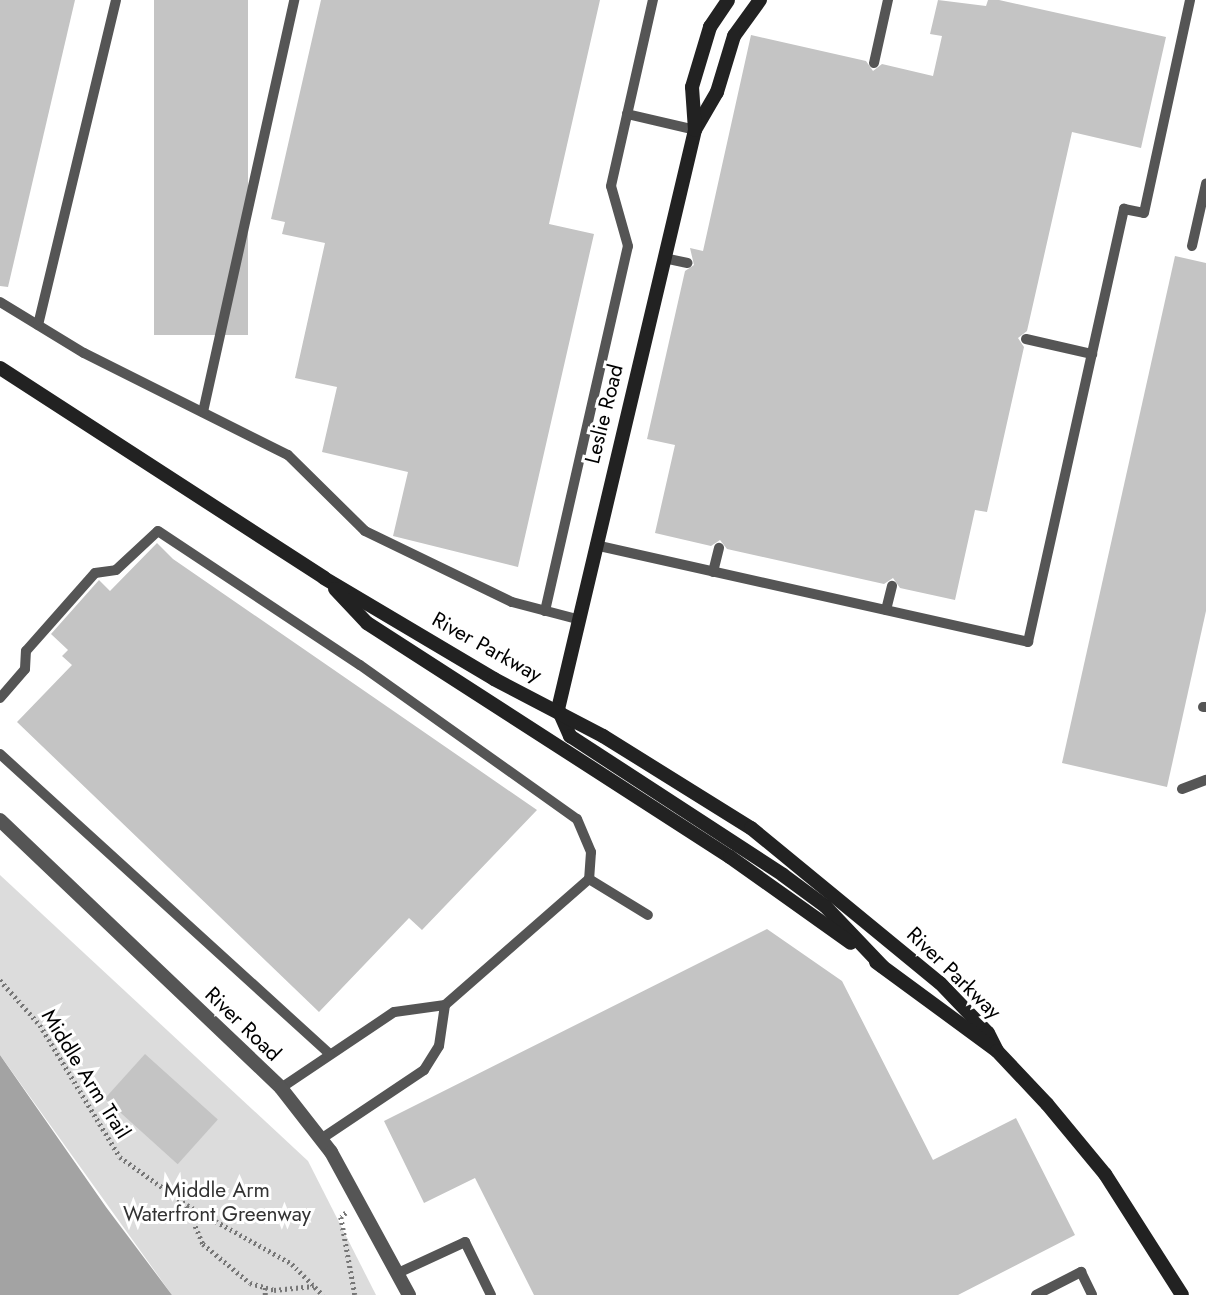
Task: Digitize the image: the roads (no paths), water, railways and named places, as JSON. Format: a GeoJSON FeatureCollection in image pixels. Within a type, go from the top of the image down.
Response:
{"type":"FeatureCollection","features":[{"type":"Feature","properties":{"kind":"street","name":"Leslie Road"},"geometry":{"type":"LineString","coordinates":[[695,130],[692,87],[710,27],[728,0]]}},
{"type":"Feature","properties":{"kind":"street","name":"Leslie Road"},"geometry":{"type":"LineString","coordinates":[[558,709],[577,619],[695,130],[717,92],[734,36],[760,0]]}},
{"type":"Feature","properties":{"kind":"street"},"geometry":{"type":"LineString","coordinates":[[0,368],[324,578]]}},
{"type":"Feature","properties":{"kind":"street","name":"River Parkway"},"geometry":{"type":"LineString","coordinates":[[324,578],[494,679],[558,709],[751,828],[794,859],[940,983],[988,1034],[997,1051]]}},
{"type":"Feature","properties":{"kind":"street","name":"River Parkway"},"geometry":{"type":"LineString","coordinates":[[324,578],[367,623],[730,857],[997,1051]]}},
{"type":"Feature","properties":{"kind":"street"},"geometry":{"type":"LineString","coordinates":[[558,709],[570,736],[783,875],[825,906],[883,967]]}},
{"type":"Feature","properties":{"kind":"street","name":"River Road"},"geometry":{"type":"LineString","coordinates":[[0,820],[281,1088],[321,1139],[409,1295]]}},
{"type":"Feature","properties":{"kind":"street"},"geometry":{"type":"LineString","coordinates":[[997,1051],[1105,1174],[1182,1295]]}},
{"type":"Feature","properties":{"kind":"lane"},"geometry":{"type":"LineString","coordinates":[[38,325],[116,0]]}},
{"type":"Feature","properties":{"kind":"lane"},"geometry":{"type":"LineString","coordinates":[[203,412],[294,0]]}},
{"type":"Feature","properties":{"kind":"lane"},"geometry":{"type":"LineString","coordinates":[[545,611],[628,246],[611,186],[653,0]]}},
{"type":"Feature","properties":{"kind":"lane"},"geometry":{"type":"LineString","coordinates":[[874,63],[888,0]]}},
{"type":"Feature","properties":{"kind":"lane"},"geometry":{"type":"LineString","coordinates":[[595,545],[1028,642],[1124,209],[1144,214],[1190,0]]}},
{"type":"Feature","properties":{"kind":"lane"},"geometry":{"type":"LineString","coordinates":[[627,114],[695,130]]}},
{"type":"Feature","properties":{"kind":"lane"},"geometry":{"type":"LineString","coordinates":[[1192,247],[1206,184]]}},
{"type":"Feature","properties":{"kind":"lane"},"geometry":{"type":"LineString","coordinates":[[664,258],[687,263]]}},
{"type":"Feature","properties":{"kind":"lane"},"geometry":{"type":"LineString","coordinates":[[0,302],[38,325],[288,455],[365,531],[512,602],[577,619]]}},
{"type":"Feature","properties":{"kind":"lane"},"geometry":{"type":"LineString","coordinates":[[1026,339],[1092,354]]}},
{"type":"Feature","properties":{"kind":"lane"},"geometry":{"type":"LineString","coordinates":[[0,698],[25,669],[26,651],[95,573],[116,570],[158,531],[360,665],[577,819],[591,852],[589,879],[445,1005],[394,1012],[281,1088]]}},
{"type":"Feature","properties":{"kind":"lane"},"geometry":{"type":"LineString","coordinates":[[713,572],[719,548]]}},
{"type":"Feature","properties":{"kind":"lane"},"geometry":{"type":"LineString","coordinates":[[886,610],[892,586]]}},
{"type":"Feature","properties":{"kind":"lane"},"geometry":{"type":"LineString","coordinates":[[0,754],[330,1054]]}},
{"type":"Feature","properties":{"kind":"lane"},"geometry":{"type":"LineString","coordinates":[[1182,789],[1206,780]]}},
{"type":"Feature","properties":{"kind":"lane"},"geometry":{"type":"LineString","coordinates":[[589,879],[648,915]]}},
{"type":"Feature","properties":{"kind":"lane"},"geometry":{"type":"LineString","coordinates":[[321,1139],[424,1070],[439,1046],[445,1005]]}},
{"type":"Feature","properties":{"kind":"lane"},"geometry":{"type":"LineString","coordinates":[[397,1273],[466,1242],[491,1295]]}},
{"type":"Feature","properties":{"kind":"lane"},"geometry":{"type":"LineString","coordinates":[[1036,1295],[1081,1272],[1093,1295]]}},
{"type":"Feature","properties":{"kind":"park label","name":"Middle Arm Waterfront Greenway"},"geometry":{"type":"Point","coordinates":[217,1202]}}]}
